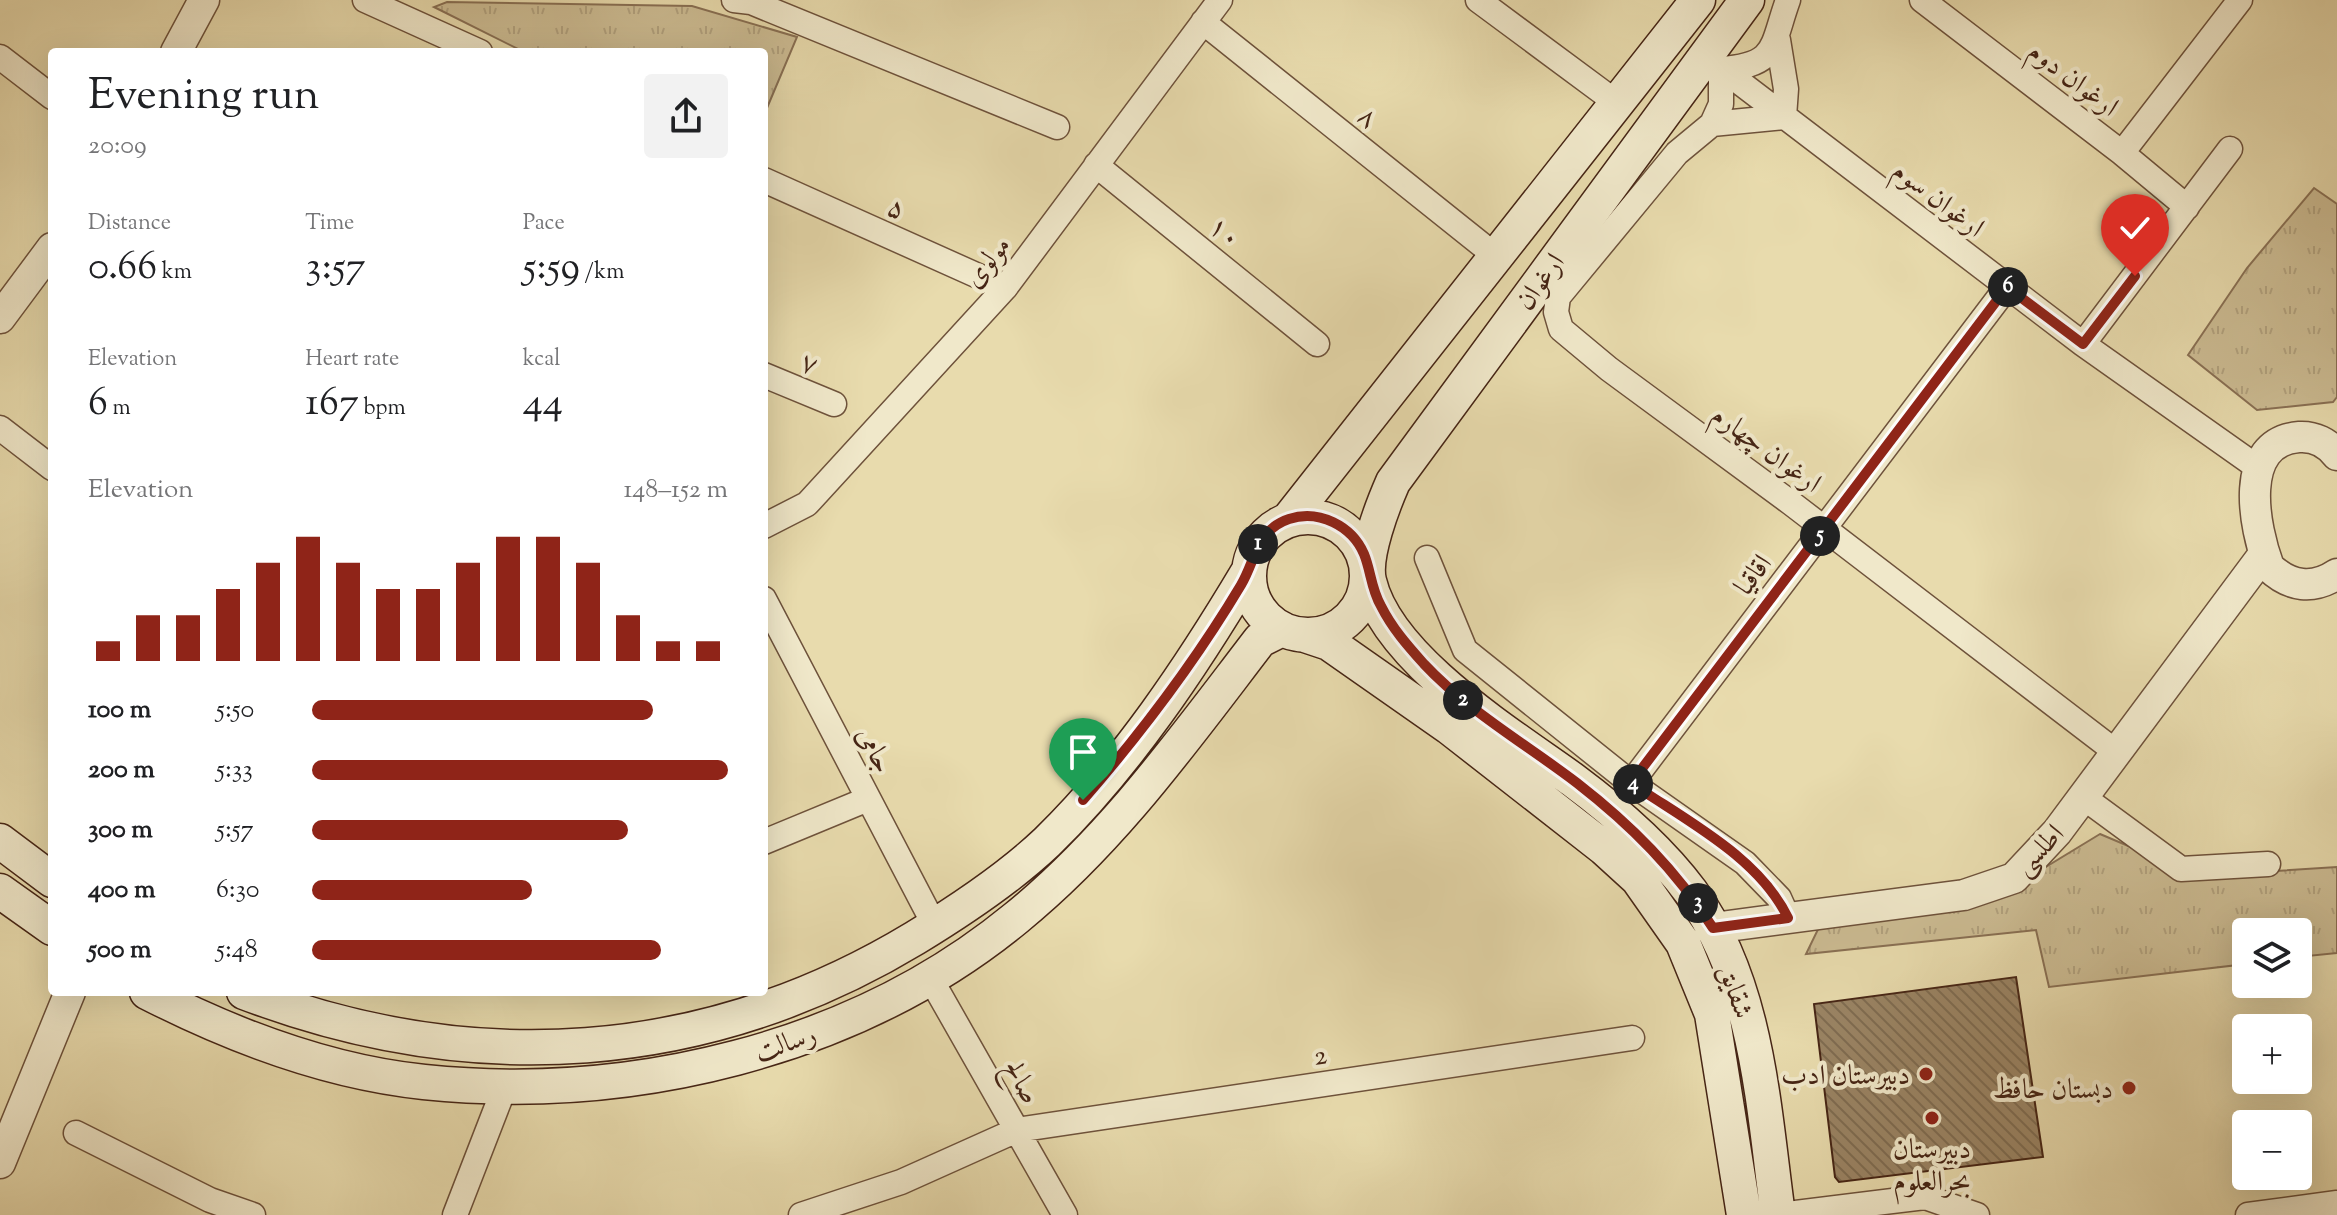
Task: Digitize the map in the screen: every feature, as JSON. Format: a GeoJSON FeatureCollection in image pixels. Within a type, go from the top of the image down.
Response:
{"type":"FeatureCollection","features":[{"type":"Feature","properties":{"kind":"main road","name":"ارغوان"},"geometry":{"type":"LineString","coordinates":[[1289,519],[1698,0]]}},
{"type":"Feature","properties":{"kind":"main road","name":"ارغوان"},"geometry":{"type":"LineString","coordinates":[[1368,579],[1376,521],[1393,482],[1713,62],[1747,0]]}},
{"type":"Feature","properties":{"kind":"main road"},"geometry":{"type":"LineString","coordinates":[[1312,516],[1335,522],[1352,535],[1364,555],[1368,579],[1362,602],[1349,620],[1328,632],[1293,632],[1264,616],[1252,595],[1248,572],[1255,547],[1268,532],[1289,519],[1312,516]]}},
{"type":"Feature","properties":{"kind":"main road","name":"رسالت"},"geometry":{"type":"LineString","coordinates":[[255,996],[321,1020],[375,1033],[509,1048],[655,1038],[729,1021],[792,1001],[865,968],[935,926],[1046,842],[1124,753],[1199,656],[1248,572]]}},
{"type":"Feature","properties":{"kind":"main road","name":"شقایق"},"geometry":{"type":"LineString","coordinates":[[1368,579],[1397,634],[1427,667],[1468,704],[1627,824],[1664,860],[1713,928],[1745,1005],[1777,1215]]}},
{"type":"Feature","properties":{"kind":"main road","name":"شقایق"},"geometry":{"type":"LineString","coordinates":[[1293,632],[1329,643],[1449,727],[1604,848],[1638,879],[1663,910],[1702,983],[1712,1014],[1744,1215]]}},
{"type":"Feature","properties":{"kind":"main road","name":"رسالت"},"geometry":{"type":"LineString","coordinates":[[155,996],[197,1017],[307,1057],[423,1082],[505,1086],[584,1085],[738,1058],[813,1034],[881,1005],[1014,920],[1068,873],[1111,829],[1162,770],[1260,640],[1293,632]]}},
{"type":"Feature","properties":{"kind":"main road"},"geometry":{"type":"LineString","coordinates":[[0,841],[48,877]]}},
{"type":"Feature","properties":{"kind":"main road"},"geometry":{"type":"LineString","coordinates":[[0,891],[48,925]]}},
{"type":"Feature","properties":{"kind":"main road"},"geometry":{"type":"LineString","coordinates":[[505,1086],[509,1048]]}},
{"type":"Feature","properties":{"kind":"street"},"geometry":{"type":"LineString","coordinates":[[178,48],[204,0]]}},
{"type":"Feature","properties":{"kind":"street"},"geometry":{"type":"LineString","coordinates":[[365,0],[471,48]]}},
{"type":"Feature","properties":{"kind":"street","name":"مولوی"},"geometry":{"type":"LineString","coordinates":[[768,524],[807,504],[1005,288],[1220,0]]}},
{"type":"Feature","properties":{"kind":"street"},"geometry":{"type":"LineString","coordinates":[[1478,0],[1617,103]]}},
{"type":"Feature","properties":{"kind":"street"},"geometry":{"type":"LineString","coordinates":[[1778,40],[1786,89],[1784,117],[1712,124],[1721,104],[1713,62],[1748,67],[1765,58],[1778,40],[1788,0]]}},
{"type":"Feature","properties":{"kind":"street","name":"ارغوان دوم"},"geometry":{"type":"LineString","coordinates":[[1922,0],[2122,153],[2187,207]]}},
{"type":"Feature","properties":{"kind":"street"},"geometry":{"type":"LineString","coordinates":[[2122,153],[2240,0]]}},
{"type":"Feature","properties":{"kind":"street"},"geometry":{"type":"LineString","coordinates":[[745,1],[1057,127]]}},
{"type":"Feature","properties":{"kind":"street","name":"۸"},"geometry":{"type":"LineString","coordinates":[[1203,22],[1497,257]]}},
{"type":"Feature","properties":{"kind":"street"},"geometry":{"type":"LineString","coordinates":[[0,57],[48,94]]}},
{"type":"Feature","properties":{"kind":"street","name":"ارغوان سوم"},"geometry":{"type":"LineString","coordinates":[[1713,62],[2083,344],[2257,467]]}},
{"type":"Feature","properties":{"kind":"street","name":"ارغوان چهارم"},"geometry":{"type":"LineString","coordinates":[[1712,124],[1677,153],[1558,297],[1556,312],[1561,329],[1609,369],[1825,528],[2116,752]]}},
{"type":"Feature","properties":{"kind":"street"},"geometry":{"type":"LineString","coordinates":[[2083,344],[2230,149]]}},
{"type":"Feature","properties":{"kind":"street","name":"۱۰"},"geometry":{"type":"LineString","coordinates":[[1096,165],[1317,344]]}},
{"type":"Feature","properties":{"kind":"street","name":"۵"},"geometry":{"type":"LineString","coordinates":[[768,182],[1005,288]]}},
{"type":"Feature","properties":{"kind":"street"},"geometry":{"type":"LineString","coordinates":[[0,318],[48,255]]}},
{"type":"Feature","properties":{"kind":"street","name":"اقاقیا"},"geometry":{"type":"LineString","coordinates":[[1631,783],[2007,287]]}},
{"type":"Feature","properties":{"kind":"street","name":"۷"},"geometry":{"type":"LineString","coordinates":[[768,377],[834,404]]}},
{"type":"Feature","properties":{"kind":"street"},"geometry":{"type":"LineString","coordinates":[[0,428],[48,465]]}},
{"type":"Feature","properties":{"kind":"street"},"geometry":{"type":"LineString","coordinates":[[2337,455],[2319,440],[2289,438],[2264,454],[2254,482],[2264,554],[2269,567],[2288,581],[2311,585],[2337,574]]}},
{"type":"Feature","properties":{"kind":"street","name":"اطلسی"},"geometry":{"type":"LineString","coordinates":[[1713,928],[1964,895],[2014,878],[2057,832],[2216,614],[2264,554]]}},
{"type":"Feature","properties":{"kind":"street"},"geometry":{"type":"LineString","coordinates":[[1427,558],[1465,650],[1631,783],[1745,863],[1779,898],[1788,918]]}},
{"type":"Feature","properties":{"kind":"street"},"geometry":{"type":"LineString","coordinates":[[2216,614],[2288,581]]}},
{"type":"Feature","properties":{"kind":"street","name":"جامی"},"geometry":{"type":"LineString","coordinates":[[768,615],[773,636],[868,799],[935,926]]}},
{"type":"Feature","properties":{"kind":"street"},"geometry":{"type":"LineString","coordinates":[[2083,797],[2181,869],[2268,864]]}},
{"type":"Feature","properties":{"kind":"street"},"geometry":{"type":"LineString","coordinates":[[768,840],[868,799]]}},
{"type":"Feature","properties":{"kind":"street","name":"صالح"},"geometry":{"type":"LineString","coordinates":[[929,976],[1065,1215]]}},
{"type":"Feature","properties":{"kind":"street"},"geometry":{"type":"LineString","coordinates":[[0,1163],[68,996]]}},
{"type":"Feature","properties":{"kind":"street","name":"2"},"geometry":{"type":"LineString","coordinates":[[801,1215],[901,1182],[1017,1130],[1632,1038]]}},
{"type":"Feature","properties":{"kind":"street"},"geometry":{"type":"LineString","coordinates":[[455,1215],[505,1086]]}},
{"type":"Feature","properties":{"kind":"street"},"geometry":{"type":"LineString","coordinates":[[76,1133],[208,1208],[253,1215]]}},
{"type":"Feature","properties":{"kind":"street"},"geometry":{"type":"LineString","coordinates":[[1777,1215],[1925,1197],[1934,1208],[1977,1215]]}},
{"type":"Feature","properties":{"kind":"street"},"geometry":{"type":"LineString","coordinates":[[2248,1215],[2337,1203]]}},
{"type":"Feature","properties":{"kind":"green space"},"geometry":{"type":"Polygon","coordinates":[[[447,2],[692,6],[797,37],[768,106],[768,48],[516,48],[434,7],[447,2]]]}},
{"type":"Feature","properties":{"kind":"green space"},"geometry":{"type":"Polygon","coordinates":[[[2314,188],[2337,204],[2337,397],[2333,402],[2257,410],[2188,355],[2247,268],[2314,188]]]}},
{"type":"Feature","properties":{"kind":"green space"},"geometry":{"type":"Polygon","coordinates":[[[2100,834],[2199,876],[2337,867],[2337,953],[2312,956],[2312,918],[2232,918],[2232,966],[2049,987],[2036,930],[1806,954],[1824,917],[2013,887],[2100,834]]]}},
{"type":"Feature","properties":{"kind":"building","name":"دبیرستان بحرالعلوم"},"geometry":{"type":"Polygon","coordinates":[[[2016,977],[2043,1157],[1839,1182],[1835,1177],[1814,1004],[2016,977]]]}},
{"type":"Feature","properties":{"kind":"place","name":"دبیرستان ادب"},"geometry":{"type":"Point","coordinates":[1926,1074]}},
{"type":"Feature","properties":{"kind":"place","name":"دبستان حافظ"},"geometry":{"type":"Point","coordinates":[2129,1088]}},
{"type":"Feature","properties":{"kind":"place","name":"دبیرستان بحرالعلوم"},"geometry":{"type":"Point","coordinates":[1932,1118]}},
{"type":"Feature","properties":{"kind":"route"},"geometry":{"type":"LineString","coordinates":[[1083,800],[1124,753],[1199,656],[1248,572],[1255,547],[1268,532],[1289,519],[1312,516],[1335,522],[1352,535],[1364,555],[1368,579],[1397,634],[1427,667],[1468,704],[1576,782],[1627,824],[1691,892],[1713,928],[1788,918],[1779,898],[1745,863],[1631,783],[2007,287],[2083,344],[2135,276]]}}]}
